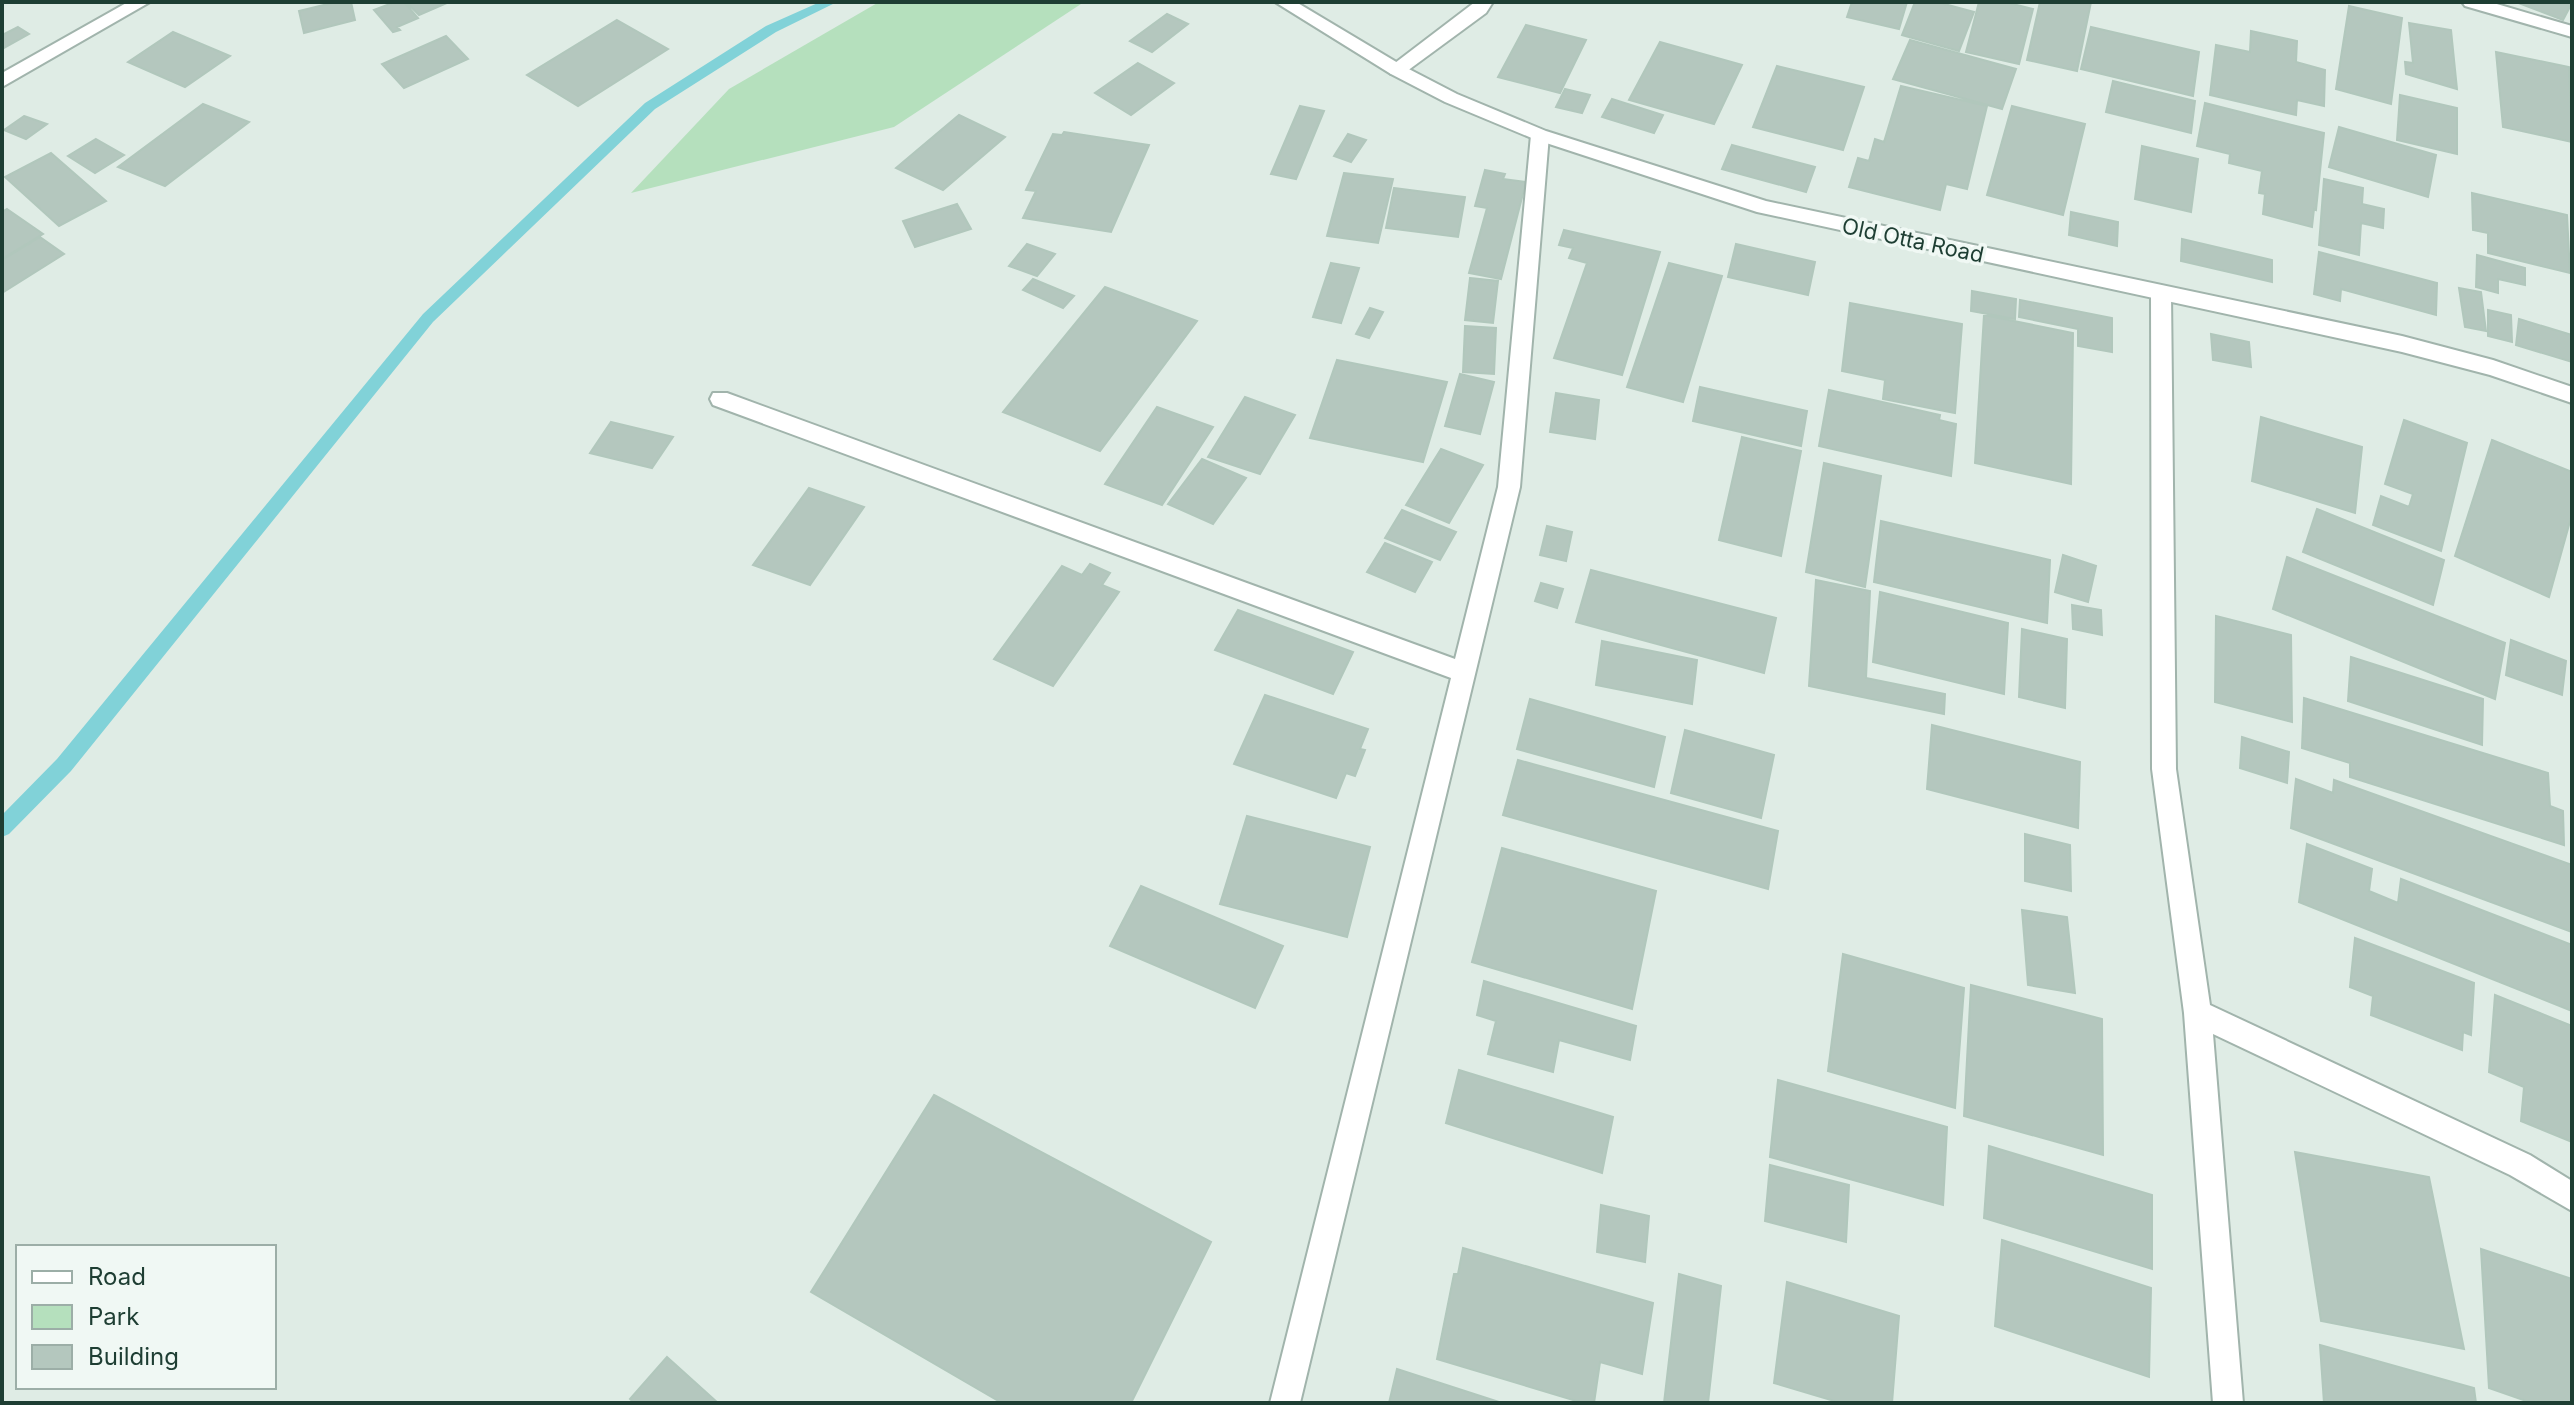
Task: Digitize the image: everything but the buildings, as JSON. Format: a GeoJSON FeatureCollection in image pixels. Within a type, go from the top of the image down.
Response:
{"type":"FeatureCollection","features":[{"type":"Feature","properties":{"kind":"street"},"geometry":{"type":"LineString","coordinates":[[2,81],[141,2]]}},
{"type":"Feature","properties":{"kind":"street","name":"Old Otta Road"},"geometry":{"type":"LineString","coordinates":[[1284,2],[1397,70],[1451,98],[1540,135],[1764,207],[2402,344],[2493,368],[2572,395]]}},
{"type":"Feature","properties":{"kind":"street"},"geometry":{"type":"LineString","coordinates":[[1397,70],[1480,9],[1484,2]]}},
{"type":"Feature","properties":{"kind":"street"},"geometry":{"type":"LineString","coordinates":[[2471,2],[2572,32]]}},
{"type":"Feature","properties":{"kind":"street"},"geometry":{"type":"LineString","coordinates":[[1285,1403],[1509,487],[1540,135]]}},
{"type":"Feature","properties":{"kind":"street"},"geometry":{"type":"LineString","coordinates":[[2161,293],[2164,769],[2198,1013],[2228,1403]]}},
{"type":"Feature","properties":{"kind":"street"},"geometry":{"type":"LineString","coordinates":[[720,399],[1463,672]]}},
{"type":"Feature","properties":{"kind":"street"},"geometry":{"type":"LineString","coordinates":[[2198,1013],[2520,1165],[2572,1197]]}},
{"type":"Feature","properties":{"kind":"green space"},"geometry":{"type":"Polygon","coordinates":[[[879,2],[1084,2],[894,127],[631,193],[729,89],[879,2]]]}},
{"type":"Feature","properties":{"kind":"waterway"},"geometry":{"type":"LineString","coordinates":[[2,828],[64,765],[428,318],[650,106],[771,29],[831,2]]}}]}
